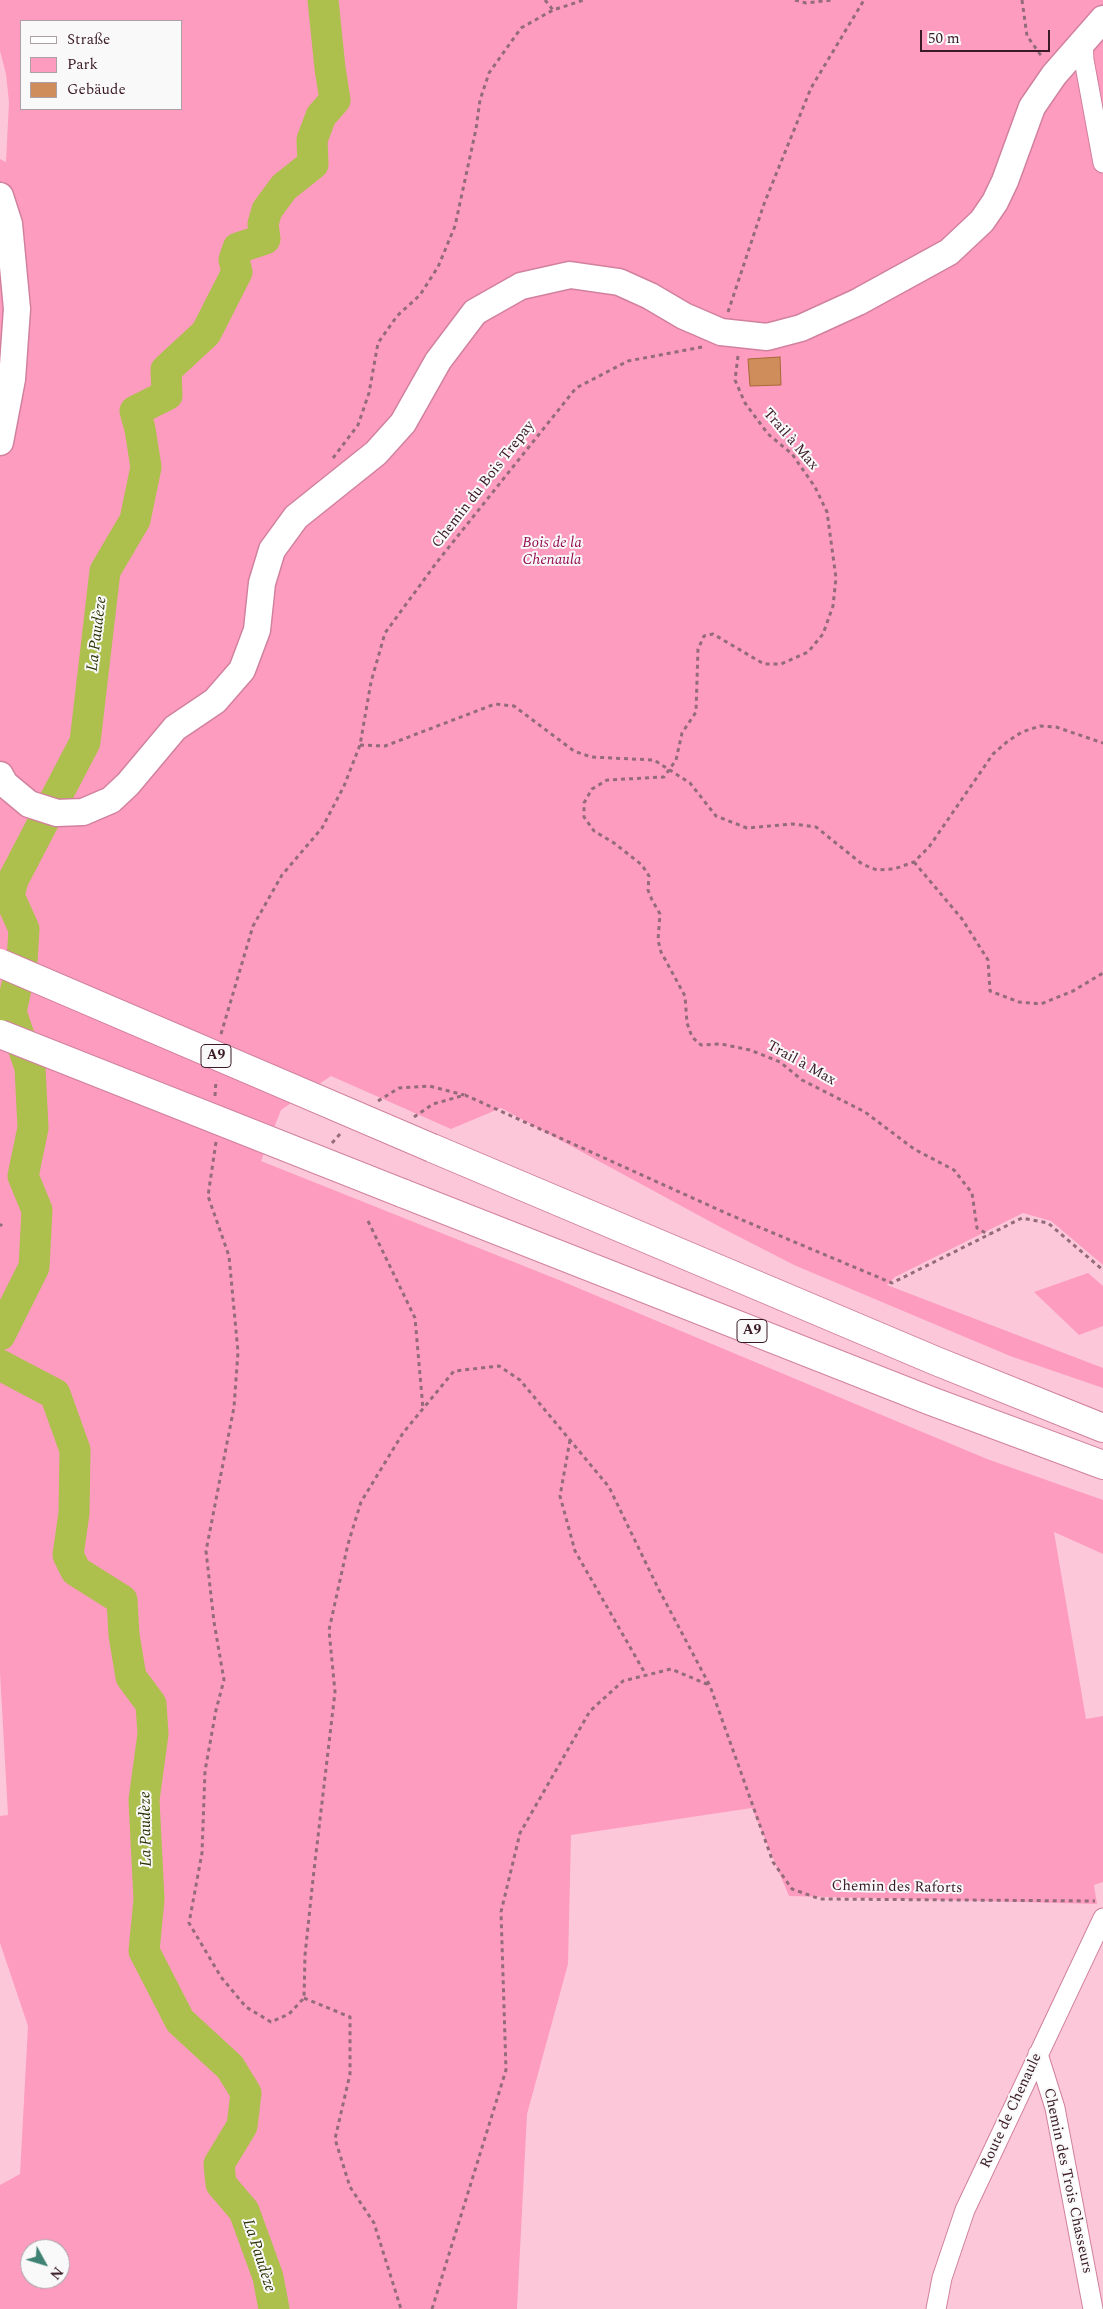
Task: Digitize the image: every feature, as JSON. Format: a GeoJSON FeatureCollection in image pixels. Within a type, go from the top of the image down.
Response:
{"type":"FeatureCollection","features":[{"type":"Feature","properties":{"kind":"highway","name":"A9"},"geometry":{"type":"LineString","coordinates":[[0,964],[864,1331],[1103,1428]]}},
{"type":"Feature","properties":{"kind":"highway","name":"A9"},"geometry":{"type":"LineString","coordinates":[[0,1034],[930,1401],[1103,1465]]}},
{"type":"Feature","properties":{"kind":"street"},"geometry":{"type":"LineString","coordinates":[[0,776],[5,784],[29,804],[57,813],[83,812],[111,800],[128,784],[176,728],[215,701],[242,670],[257,630],[262,583],[272,550],[296,518],[376,454],[403,423],[438,361],[474,312],[521,286],[570,275],[619,282],[650,296],[684,316],[733,334],[767,337],[801,328],[858,302],[941,256],[967,237],[982,222],[1005,181],[1032,107],[1054,75],[1103,18]]}},
{"type":"Feature","properties":{"kind":"street"},"geometry":{"type":"LineString","coordinates":[[1083,42],[1084,60],[1103,163]]}},
{"type":"Feature","properties":{"kind":"street"},"geometry":{"type":"LineString","coordinates":[[0,196],[9,224],[17,308],[12,379],[0,442]]}},
{"type":"Feature","properties":{"kind":"street","name":"Route de Chenaule"},"geometry":{"type":"LineString","coordinates":[[936,2309],[942,2278],[966,2210],[1103,1918]]}},
{"type":"Feature","properties":{"kind":"street","name":"Chemin des Trois Chasseurs"},"geometry":{"type":"LineString","coordinates":[[1038,2054],[1055,2108],[1093,2309]]}},
{"type":"Feature","properties":{"kind":"path"},"geometry":{"type":"LineString","coordinates":[[545,0],[553,10]]}},
{"type":"Feature","properties":{"kind":"path"},"geometry":{"type":"LineString","coordinates":[[332,460],[358,425],[369,393],[378,343],[397,316],[420,295],[434,274],[455,226],[476,129],[480,100],[488,73],[521,28],[553,10],[584,0]]}},
{"type":"Feature","properties":{"kind":"path"},"geometry":{"type":"LineString","coordinates":[[794,0],[806,3],[832,0]]}},
{"type":"Feature","properties":{"kind":"path"},"geometry":{"type":"LineString","coordinates":[[733,334],[764,204],[812,88],[864,0]]}},
{"type":"Feature","properties":{"kind":"path"},"geometry":{"type":"LineString","coordinates":[[1022,0],[1028,36],[1054,75]]}},
{"type":"Feature","properties":{"kind":"path","name":"Chemin du Bois Trepay"},"geometry":{"type":"LineString","coordinates":[[221,1035],[253,926],[282,875],[322,828],[344,786],[360,745],[371,682],[385,633],[437,562],[576,388],[628,361],[706,346],[733,334]]}},
{"type":"Feature","properties":{"kind":"path","name":"Trail à Max"},"geometry":{"type":"LineString","coordinates":[[733,334],[739,350],[735,380],[745,403],[768,434],[792,454],[815,487],[826,512],[836,578],[833,606],[822,634],[808,652],[780,664],[764,664],[713,634],[704,636],[698,649],[696,712],[682,733],[676,760],[664,777],[607,780],[592,789],[584,803],[584,817],[594,831],[614,843],[642,865],[649,876],[648,890],[660,914],[658,940],[660,952],[685,996],[687,1023],[692,1037],[701,1045],[721,1044],[750,1050],[780,1062],[802,1080],[864,1112],[914,1149],[954,1170],[972,1193],[977,1228],[989,1234]]}},
{"type":"Feature","properties":{"kind":"path"},"geometry":{"type":"LineString","coordinates":[[360,745],[385,746],[496,704],[514,706],[574,751],[591,756],[654,760],[690,783],[716,816],[747,828],[792,824],[816,827],[862,864],[877,870],[894,869],[914,862],[929,848],[993,754],[1022,732],[1040,726],[1056,727],[1103,743]]}},
{"type":"Feature","properties":{"kind":"path"},"geometry":{"type":"LineString","coordinates":[[914,862],[962,920],[988,960],[990,991],[1019,1002],[1033,1005],[1041,1004],[1073,991],[1103,973]]}},
{"type":"Feature","properties":{"kind":"path"},"geometry":{"type":"LineString","coordinates":[[215,1102],[217,1073]]}},
{"type":"Feature","properties":{"kind":"path"},"geometry":{"type":"LineString","coordinates":[[412,1118],[433,1104],[465,1096],[736,1218],[892,1283],[1022,1218],[1048,1222],[1103,1270]]}},
{"type":"Feature","properties":{"kind":"path"},"geometry":{"type":"LineString","coordinates":[[216,1139],[208,1196],[229,1256],[238,1352],[234,1407],[206,1551],[214,1622],[224,1680],[204,1772],[202,1853],[189,1923],[221,1977],[246,2007],[272,2022],[289,2014],[304,1998],[350,2017],[350,2074],[335,2139],[350,2188],[374,2223],[401,2309]]}},
{"type":"Feature","properties":{"kind":"path"},"geometry":{"type":"LineString","coordinates":[[368,1222],[414,1318],[423,1409]]}},
{"type":"Feature","properties":{"kind":"path","name":"Chemin des Raforts"},"geometry":{"type":"LineString","coordinates":[[304,1998],[305,1955],[335,1692],[329,1630],[348,1544],[361,1502],[403,1433],[454,1372],[499,1366],[520,1380],[609,1487],[658,1588],[710,1686],[773,1862],[792,1888],[820,1899],[1103,1901]]}},
{"type":"Feature","properties":{"kind":"path"},"geometry":{"type":"LineString","coordinates":[[570,1439],[560,1496],[575,1551],[646,1675]]}},
{"type":"Feature","properties":{"kind":"path"},"geometry":{"type":"LineString","coordinates":[[432,2309],[506,2070],[501,1912],[520,1833],[590,1711],[623,1681],[671,1669],[710,1686]]}},
{"type":"Feature","properties":{"kind":"green space","name":"Bois de la Chenaula"},"geometry":{"type":"Polygon","coordinates":[[[0,0],[1103,0],[1103,1265],[1051,1221],[1023,1213],[895,1277],[887,1285],[1103,1368],[1103,1388],[1010,1356],[794,1265],[501,1108],[451,1129],[331,1076],[281,1110],[261,1161],[559,1280],[987,1459],[1103,1500],[1103,1554],[1054,1532],[1086,1719],[1103,1716],[1103,1882],[1094,1885],[1097,1904],[789,1896],[752,1808],[571,1835],[568,1964],[527,2114],[517,2309],[0,2309],[0,2185],[20,2174],[28,2026],[0,1943],[0,1816],[8,1815],[0,1673],[0,159],[6,162],[9,102],[6,74],[0,51],[0,0]]]}},
{"type":"Feature","properties":{"kind":"green space"},"geometry":{"type":"Polygon","coordinates":[[[1088,1273],[1103,1286],[1103,1326],[1079,1335],[1034,1292],[1088,1273]]]}},
{"type":"Feature","properties":{"kind":"building"},"geometry":{"type":"Polygon","coordinates":[[[780,357],[781,385],[750,386],[748,359],[780,357]]]}},
{"type":"Feature","properties":{"kind":"waterway","name":"La Paudèze"},"geometry":{"type":"LineString","coordinates":[[0,1335],[34,1267],[37,1210],[23,1176],[33,1128],[30,1068],[11,1012],[22,961],[24,929],[9,896],[13,880],[85,742],[105,571],[135,520],[146,467],[135,411],[167,395],[166,370],[206,333],[237,272],[234,260],[238,248],[265,239],[263,224],[267,210],[284,187],[313,164],[312,140],[321,116],[335,100],[323,0]]}},
{"type":"Feature","properties":{"kind":"waterway","name":"La Paudèze"},"geometry":{"type":"LineString","coordinates":[[0,1365],[55,1394],[75,1450],[74,1513],[68,1555],[76,1571],[122,1600],[124,1635],[131,1677],[151,1704],[153,1734],[144,1800],[149,1899],[144,1951],[180,2021],[230,2067],[246,2093],[242,2126],[219,2164],[221,2184],[244,2211],[268,2277],[274,2309]]}}]}
